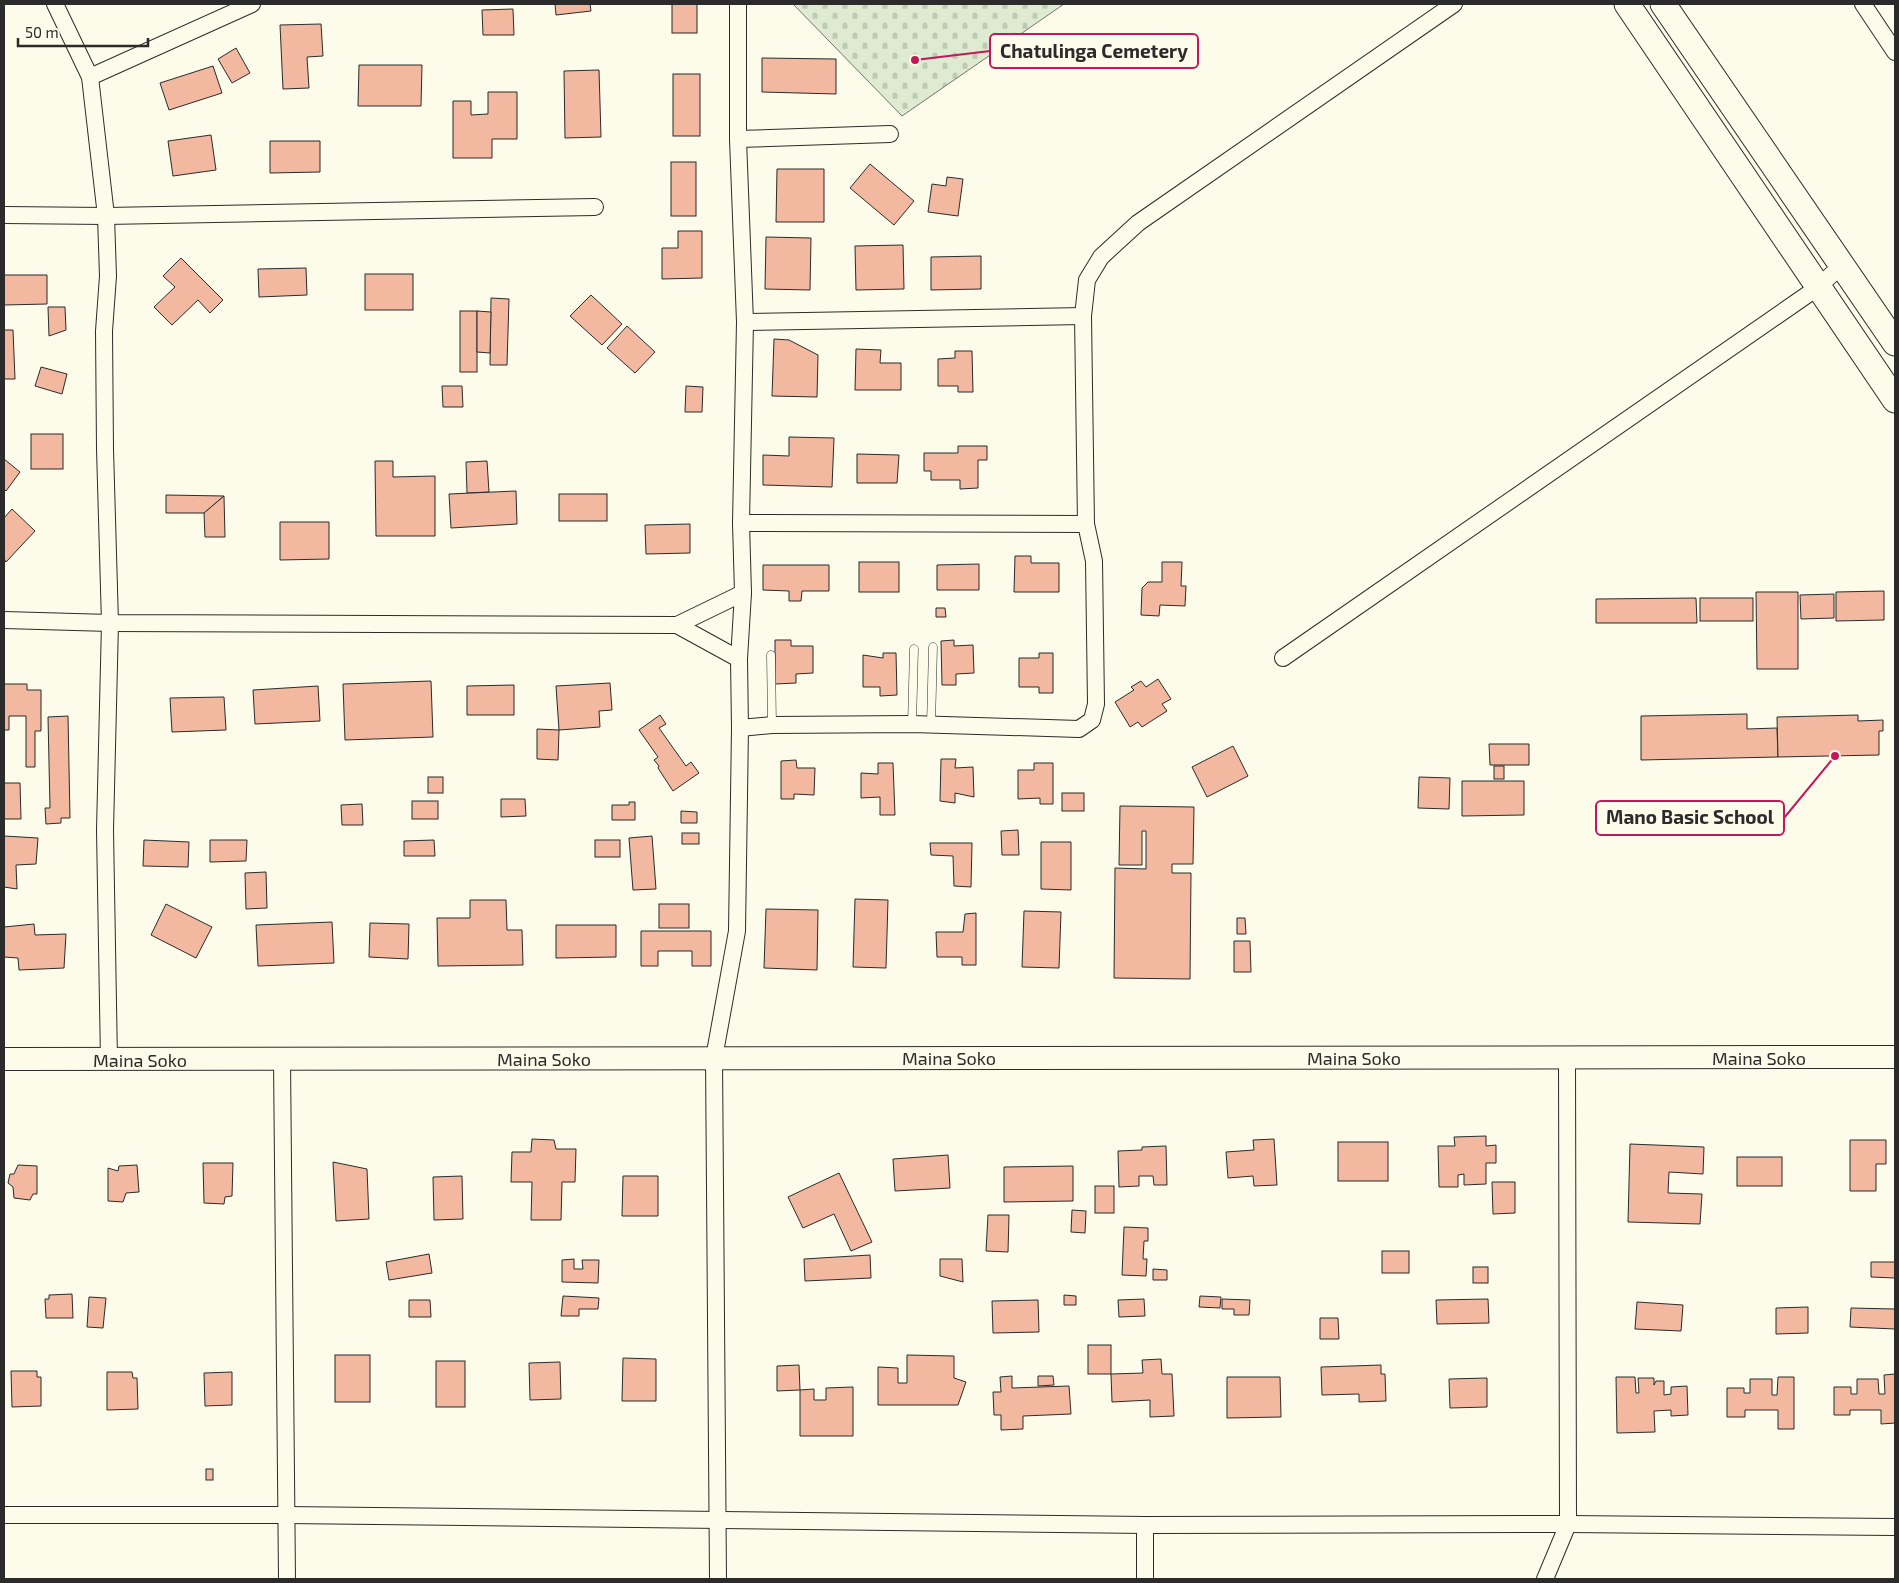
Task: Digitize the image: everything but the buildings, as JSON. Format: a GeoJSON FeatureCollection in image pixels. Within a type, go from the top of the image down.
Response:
{"type":"FeatureCollection","features":[{"type":"Feature","properties":{"kind":"main road"},"geometry":{"type":"LineString","coordinates":[[1627,4],[1817,288],[1840,317],[1895,400]]}},
{"type":"Feature","properties":{"kind":"main road"},"geometry":{"type":"LineString","coordinates":[[1663,4],[1895,343]]}},
{"type":"Feature","properties":{"kind":"street"},"geometry":{"type":"LineString","coordinates":[[55,4],[90,77],[106,216],[108,276],[104,331],[105,450],[110,623],[105,830],[109,1061]]}},
{"type":"Feature","properties":{"kind":"street"},"geometry":{"type":"LineString","coordinates":[[90,77],[252,4]]}},
{"type":"Feature","properties":{"kind":"street"},"geometry":{"type":"LineString","coordinates":[[718,1579],[714,1058],[737,931],[740,728],[739,659],[743,593],[741,523],[745,322],[738,139],[738,4]]}},
{"type":"Feature","properties":{"kind":"street"},"geometry":{"type":"LineString","coordinates":[[740,728],[772,724],[931,724],[1078,729],[1092,720],[1096,704],[1096,599],[1094,561],[1086,524],[1083,316],[1087,280],[1101,257],[1138,223],[1454,4]]}},
{"type":"Feature","properties":{"kind":"street"},"geometry":{"type":"LineString","coordinates":[[1863,4],[1895,52]]}},
{"type":"Feature","properties":{"kind":"street"},"geometry":{"type":"LineString","coordinates":[[738,139],[890,134]]}},
{"type":"Feature","properties":{"kind":"street"},"geometry":{"type":"LineString","coordinates":[[4,215],[106,216],[595,207]]}},
{"type":"Feature","properties":{"kind":"street"},"geometry":{"type":"LineString","coordinates":[[1283,658],[1817,288],[1842,265]]}},
{"type":"Feature","properties":{"kind":"street"},"geometry":{"type":"LineString","coordinates":[[745,322],[1083,316]]}},
{"type":"Feature","properties":{"kind":"street"},"geometry":{"type":"LineString","coordinates":[[741,523],[1086,524]]}},
{"type":"Feature","properties":{"kind":"street"},"geometry":{"type":"LineString","coordinates":[[4,620],[110,623],[677,625],[743,593]]}},
{"type":"Feature","properties":{"kind":"street"},"geometry":{"type":"LineString","coordinates":[[677,625],[739,659]]}},
{"type":"Feature","properties":{"kind":"street","name":"Maina Soko"},"geometry":{"type":"LineString","coordinates":[[4,1059],[109,1061],[714,1058],[1567,1059],[1895,1057]]}},
{"type":"Feature","properties":{"kind":"street"},"geometry":{"type":"LineString","coordinates":[[1545,1579],[1568,1524],[1567,1059]]}},
{"type":"Feature","properties":{"kind":"street"},"geometry":{"type":"LineString","coordinates":[[282,1060],[287,1514],[286,1579]]}},
{"type":"Feature","properties":{"kind":"street"},"geometry":{"type":"LineString","coordinates":[[4,1516],[287,1514],[1145,1525],[1568,1524],[1895,1528]]}},
{"type":"Feature","properties":{"kind":"street"},"geometry":{"type":"LineString","coordinates":[[1145,1525],[1145,1579]]}},
{"type":"Feature","properties":{"kind":"lane"},"geometry":{"type":"LineString","coordinates":[[931,724],[933,647]]}},
{"type":"Feature","properties":{"kind":"lane"},"geometry":{"type":"LineString","coordinates":[[912,724],[914,649]]}},
{"type":"Feature","properties":{"kind":"lane"},"geometry":{"type":"LineString","coordinates":[[771,655],[772,724]]}},
{"type":"Feature","properties":{"kind":"green space"},"geometry":{"type":"Polygon","coordinates":[[[793,4],[1064,4],[902,116],[793,4]]]}},
{"type":"Feature","properties":{"kind":"place","name":"Chatulinga Cemetery"},"geometry":{"type":"Point","coordinates":[915,60]}},
{"type":"Feature","properties":{"kind":"place","name":"Mano Basic School"},"geometry":{"type":"Point","coordinates":[1835,756]}}]}
